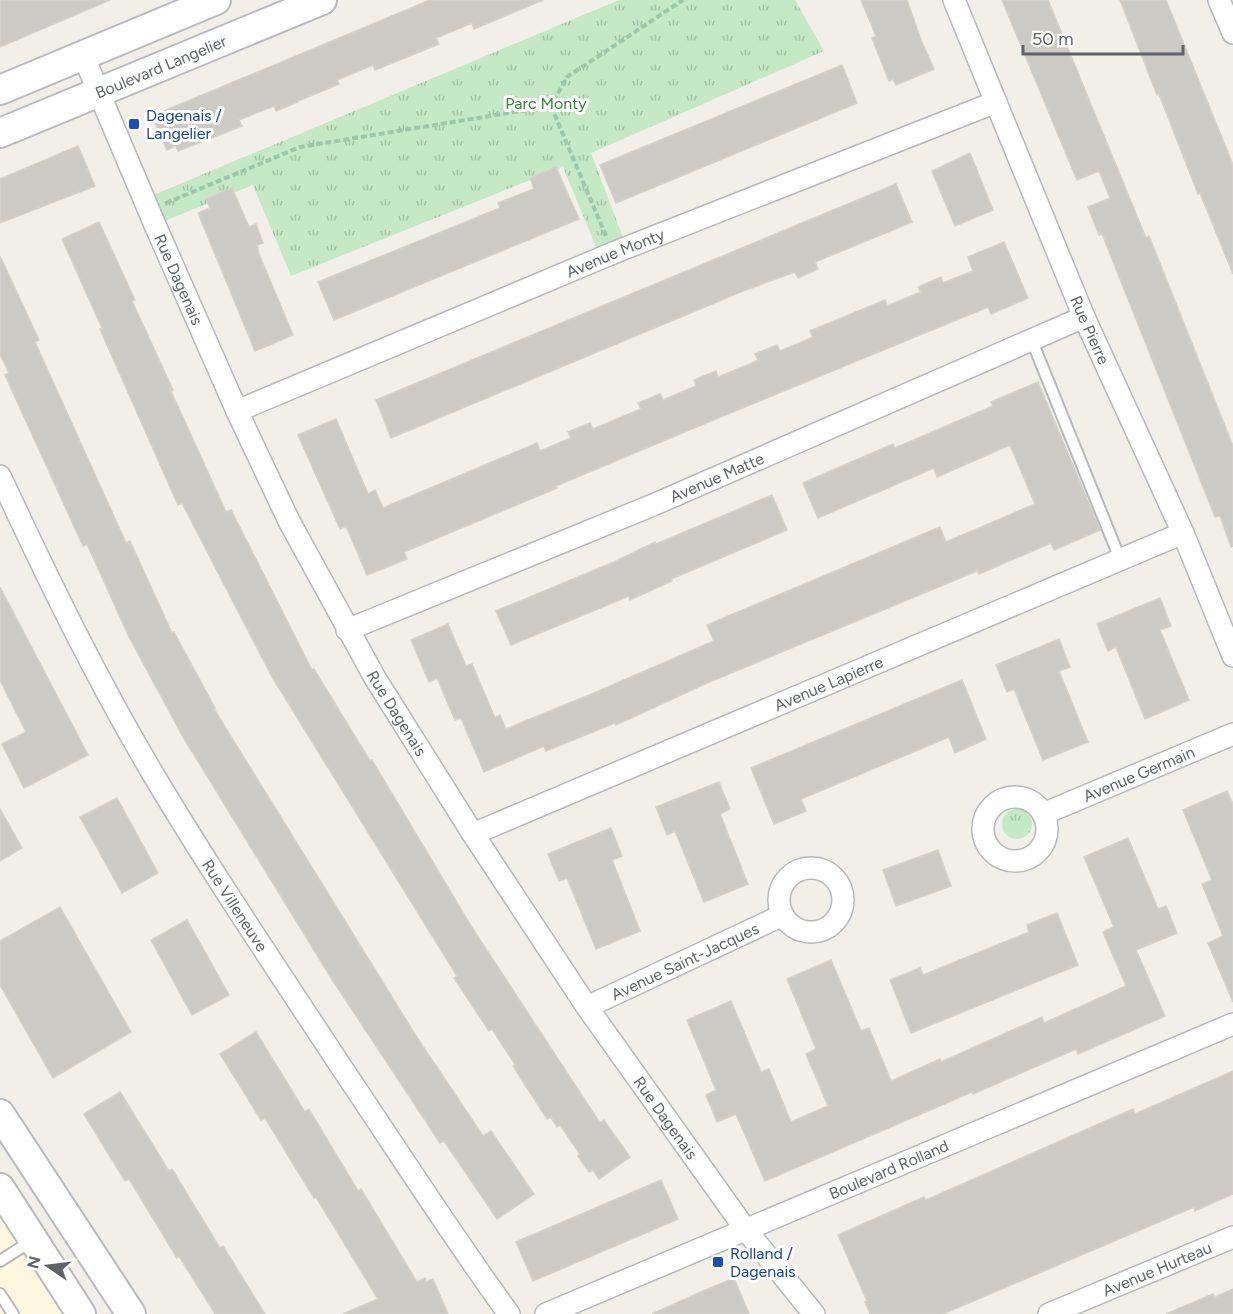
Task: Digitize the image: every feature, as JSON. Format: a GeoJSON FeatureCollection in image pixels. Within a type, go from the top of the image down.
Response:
{"type":"FeatureCollection","features":[{"type":"Feature","properties":{"kind":"main road"},"geometry":{"type":"LineString","coordinates":[[0,90],[216,0]]}},
{"type":"Feature","properties":{"kind":"main road","name":"Boulevard Langelier"},"geometry":{"type":"LineString","coordinates":[[0,133],[322,0]]}},
{"type":"Feature","properties":{"kind":"main road"},"geometry":{"type":"LineString","coordinates":[[0,1114],[131,1314]]}},
{"type":"Feature","properties":{"kind":"main road"},"geometry":{"type":"LineString","coordinates":[[0,1188],[81,1314]]}},
{"type":"Feature","properties":{"kind":"street","name":"Rue Pierre"},"geometry":{"type":"LineString","coordinates":[[954,0],[1084,317],[1183,533],[1233,656]]}},
{"type":"Feature","properties":{"kind":"street"},"geometry":{"type":"LineString","coordinates":[[1219,0],[1233,33]]}},
{"type":"Feature","properties":{"kind":"street","name":"Rue Dagenais"},"geometry":{"type":"LineString","coordinates":[[83,55],[237,411],[290,521],[347,630],[473,834],[587,1007],[746,1230],[814,1314]]}},
{"type":"Feature","properties":{"kind":"street","name":"Avenue Monty"},"geometry":{"type":"LineString","coordinates":[[237,411],[613,253],[996,102]]}},
{"type":"Feature","properties":{"kind":"street","name":"Avenue Matte"},"geometry":{"type":"LineString","coordinates":[[347,630],[652,505],[1084,317]]}},
{"type":"Feature","properties":{"kind":"street","name":"Rue Villeneuve"},"geometry":{"type":"LineString","coordinates":[[0,476],[41,564],[153,774],[323,1038],[474,1266],[509,1314]]}},
{"type":"Feature","properties":{"kind":"street","name":"Avenue Lapierre"},"geometry":{"type":"LineString","coordinates":[[473,834],[1183,533]]}},
{"type":"Feature","properties":{"kind":"street","name":"Avenue Germain"},"geometry":{"type":"LineString","coordinates":[[1043,814],[1233,734]]}},
{"type":"Feature","properties":{"kind":"street","name":"Avenue Saint-Jacques"},"geometry":{"type":"LineString","coordinates":[[587,1007],[783,915]]}},
{"type":"Feature","properties":{"kind":"street","name":"Boulevard Rolland"},"geometry":{"type":"LineString","coordinates":[[546,1314],[1233,1024]]}},
{"type":"Feature","properties":{"kind":"street","name":"Avenue Hurteau"},"geometry":{"type":"LineString","coordinates":[[1048,1314],[1233,1237]]}},
{"type":"Feature","properties":{"kind":"lane"},"geometry":{"type":"LineString","coordinates":[[1032,341],[1120,559]]}},
{"type":"Feature","properties":{"kind":"lane"},"geometry":{"type":"LineString","coordinates":[[0,1261],[33,1240]]}},
{"type":"Feature","properties":{"kind":"lane"},"geometry":{"type":"LineString","coordinates":[[0,1294],[12,1314]]}},
{"type":"Feature","properties":{"kind":"path"},"geometry":{"type":"LineString","coordinates":[[551,106],[567,77],[683,0]]}},
{"type":"Feature","properties":{"kind":"path"},"geometry":{"type":"LineString","coordinates":[[149,211],[300,147],[551,106]]}},
{"type":"Feature","properties":{"kind":"path"},"geometry":{"type":"LineString","coordinates":[[551,106],[613,253]]}},
{"type":"Feature","properties":{"kind":"shaded area"},"geometry":{"type":"Polygon","coordinates":[[[0,1184],[85,1314],[0,1314],[0,1184]]]}},
{"type":"Feature","properties":{"kind":"green space","name":"Parc Monty"},"geometry":{"type":"Polygon","coordinates":[[[619,0],[795,0],[824,51],[591,153],[627,248],[601,259],[563,167],[291,276],[253,185],[155,225],[144,199],[619,0]]]}},
{"type":"Feature","properties":{"kind":"green space"},"geometry":{"type":"Polygon","coordinates":[[[1017,809],[1027,814],[1032,824],[1027,834],[1017,839],[1007,834],[1002,824],[1007,814],[1017,809]]]}},
{"type":"Feature","properties":{"kind":"building"},"geometry":{"type":"Polygon","coordinates":[[[0,0],[110,0],[0,47],[0,0]]]}},
{"type":"Feature","properties":{"kind":"building"},"geometry":{"type":"Polygon","coordinates":[[[430,0],[543,0],[474,29],[472,23],[436,38],[439,44],[375,70],[373,65],[337,80],[339,84],[276,111],[274,106],[239,120],[242,126],[178,151],[176,146],[167,150],[152,116],[430,0]]]}},
{"type":"Feature","properties":{"kind":"building"},"geometry":{"type":"Polygon","coordinates":[[[861,0],[907,0],[934,69],[896,85],[893,79],[889,81],[872,38],[876,36],[861,0]]]}},
{"type":"Feature","properties":{"kind":"building"},"geometry":{"type":"Polygon","coordinates":[[[1002,0],[1048,0],[1146,238],[1149,236],[1233,446],[1233,546],[1231,547],[1220,516],[1215,517],[1102,234],[1099,235],[1088,207],[1110,198],[1099,171],[1077,180],[1002,0]]]}},
{"type":"Feature","properties":{"kind":"building"},"geometry":{"type":"Polygon","coordinates":[[[1120,0],[1166,0],[1233,165],[1233,274],[1200,193],[1198,194],[1159,94],[1157,95],[1120,0]]]}},
{"type":"Feature","properties":{"kind":"building"},"geometry":{"type":"Polygon","coordinates":[[[842,65],[857,103],[616,203],[600,165],[842,65]]]}},
{"type":"Feature","properties":{"kind":"building"},"geometry":{"type":"Polygon","coordinates":[[[78,146],[95,186],[0,223],[0,179],[78,146]]]}},
{"type":"Feature","properties":{"kind":"building"},"geometry":{"type":"Polygon","coordinates":[[[970,153],[993,210],[955,226],[932,171],[970,153]]]}},
{"type":"Feature","properties":{"kind":"building"},"geometry":{"type":"Polygon","coordinates":[[[556,167],[579,219],[334,320],[318,282],[500,208],[498,203],[534,189],[530,178],[556,167]]]}},
{"type":"Feature","properties":{"kind":"building"},"geometry":{"type":"Polygon","coordinates":[[[896,184],[912,222],[815,262],[818,269],[798,278],[795,272],[743,291],[391,438],[376,400],[896,184]]]}},
{"type":"Feature","properties":{"kind":"building"},"geometry":{"type":"Polygon","coordinates":[[[232,188],[249,227],[256,224],[263,243],[257,245],[259,254],[293,335],[255,351],[198,213],[210,208],[206,199],[232,188]]]}},
{"type":"Feature","properties":{"kind":"building"},"geometry":{"type":"Polygon","coordinates":[[[99,222],[135,300],[132,301],[173,390],[171,391],[226,512],[231,510],[312,670],[314,669],[370,761],[372,760],[471,926],[600,1123],[604,1120],[630,1157],[599,1179],[593,1170],[589,1172],[560,1125],[557,1127],[551,1117],[547,1119],[492,1029],[489,1031],[454,978],[457,976],[272,677],[182,503],[178,505],[62,239],[99,222]]]}},
{"type":"Feature","properties":{"kind":"building"},"geometry":{"type":"Polygon","coordinates":[[[1004,242],[1028,298],[991,314],[988,307],[694,428],[404,552],[407,559],[367,575],[346,526],[340,529],[298,435],[336,419],[368,494],[375,490],[383,508],[537,443],[540,451],[571,438],[568,432],[590,423],[593,429],[641,409],[638,403],[660,394],[663,400],[696,386],[694,380],[716,371],[718,377],[750,364],[758,360],[755,354],[777,345],[780,351],[797,344],[813,337],[810,331],[885,300],[887,306],[921,292],[918,287],[941,277],[943,283],[973,271],[968,257],[1004,242]]]}},
{"type":"Feature","properties":{"kind":"building"},"geometry":{"type":"Polygon","coordinates":[[[0,256],[39,340],[35,342],[126,543],[130,541],[172,633],[174,632],[214,709],[418,1039],[483,1136],[491,1131],[534,1194],[497,1219],[444,1141],[440,1143],[333,981],[183,737],[129,637],[87,544],[83,546],[5,375],[9,373],[0,354],[0,256]]]}},
{"type":"Feature","properties":{"kind":"building"},"geometry":{"type":"Polygon","coordinates":[[[1038,382],[1100,530],[1054,550],[1051,543],[979,574],[977,571],[707,683],[616,725],[615,723],[546,751],[544,746],[484,772],[461,718],[455,720],[437,678],[429,682],[411,640],[448,624],[466,666],[472,664],[495,718],[500,715],[506,729],[714,641],[707,625],[940,527],[946,542],[1035,504],[1010,445],[937,477],[934,468],[818,518],[803,483],[893,444],[895,448],[993,406],[991,402],[1038,382]]]}},
{"type":"Feature","properties":{"kind":"building"},"geometry":{"type":"Polygon","coordinates":[[[772,495],[787,530],[671,579],[672,581],[630,600],[629,596],[511,645],[496,611],[614,562],[655,542],[656,544],[772,495]]]}},
{"type":"Feature","properties":{"kind":"building"},"geometry":{"type":"Polygon","coordinates":[[[0,587],[88,755],[24,788],[2,744],[26,732],[0,680],[0,587]]]}},
{"type":"Feature","properties":{"kind":"building"},"geometry":{"type":"Polygon","coordinates":[[[1160,598],[1171,626],[1160,630],[1189,700],[1145,719],[1116,647],[1108,651],[1097,624],[1160,598]]]}},
{"type":"Feature","properties":{"kind":"building"},"geometry":{"type":"Polygon","coordinates":[[[1059,639],[1070,667],[1059,671],[1088,742],[1043,760],[1014,689],[1007,692],[996,665],[1059,639]]]}},
{"type":"Feature","properties":{"kind":"building"},"geometry":{"type":"Polygon","coordinates":[[[962,680],[986,739],[955,753],[949,737],[801,799],[806,811],[774,824],[751,768],[962,680]]]}},
{"type":"Feature","properties":{"kind":"building"},"geometry":{"type":"Polygon","coordinates":[[[719,782],[730,809],[720,814],[748,884],[704,902],[675,831],[667,835],[656,807],[719,782]]]}},
{"type":"Feature","properties":{"kind":"building"},"geometry":{"type":"Polygon","coordinates":[[[1227,791],[1233,804],[1233,1002],[1208,943],[1223,936],[1202,884],[1212,880],[1183,810],[1227,791]]]}},
{"type":"Feature","properties":{"kind":"building"},"geometry":{"type":"Polygon","coordinates":[[[117,798],[158,873],[122,893],[80,817],[117,798]]]}},
{"type":"Feature","properties":{"kind":"building"},"geometry":{"type":"Polygon","coordinates":[[[0,809],[22,848],[0,861],[0,809]]]}},
{"type":"Feature","properties":{"kind":"building"},"geometry":{"type":"Polygon","coordinates":[[[611,828],[622,856],[612,860],[640,931],[596,949],[567,878],[559,881],[548,854],[611,828]]]}},
{"type":"Feature","properties":{"kind":"building"},"geometry":{"type":"Polygon","coordinates":[[[1128,838],[1158,909],[1166,906],[1177,933],[1136,950],[1165,1016],[1078,1054],[1076,1049],[765,1181],[736,1114],[717,1122],[706,1095],[716,1090],[687,1020],[731,1001],[761,1072],[769,1069],[791,1122],[828,1106],[806,1054],[816,1049],[787,979],[831,960],[861,1031],[869,1028],[891,1081],[940,1059],[941,1062],[1042,1017],[1044,1023],[1126,986],[1103,932],[1114,927],[1084,857],[1128,838]]]}},
{"type":"Feature","properties":{"kind":"building"},"geometry":{"type":"Polygon","coordinates":[[[938,850],[951,886],[896,906],[883,870],[938,850]]]}},
{"type":"Feature","properties":{"kind":"building"},"geometry":{"type":"Polygon","coordinates":[[[60,907],[131,1032],[53,1078],[0,985],[0,941],[60,907]]]}},
{"type":"Feature","properties":{"kind":"building"},"geometry":{"type":"Polygon","coordinates":[[[1057,913],[1078,965],[911,1033],[890,980],[920,968],[923,975],[1029,932],[1027,925],[1057,913]]]}},
{"type":"Feature","properties":{"kind":"building"},"geometry":{"type":"Polygon","coordinates":[[[187,920],[229,995],[192,1015],[151,940],[187,920]]]}},
{"type":"Feature","properties":{"kind":"building"},"geometry":{"type":"Polygon","coordinates":[[[256,1032],[305,1112],[309,1109],[358,1191],[361,1189],[417,1282],[425,1278],[426,1282],[433,1279],[448,1314],[343,1314],[378,1299],[316,1197],[314,1198],[265,1118],[261,1120],[220,1054],[256,1032]]]}},
{"type":"Feature","properties":{"kind":"building"},"geometry":{"type":"Polygon","coordinates":[[[1233,1071],[1233,1194],[1195,1211],[1194,1207],[943,1314],[870,1314],[865,1302],[867,1301],[838,1235],[924,1197],[926,1200],[1133,1109],[1135,1114],[1233,1071]]]}},
{"type":"Feature","properties":{"kind":"building"},"geometry":{"type":"Polygon","coordinates":[[[120,1092],[169,1171],[172,1169],[220,1248],[223,1246],[265,1314],[215,1314],[179,1256],[177,1258],[129,1179],[125,1181],[84,1114],[120,1092]]]}},
{"type":"Feature","properties":{"kind":"building"},"geometry":{"type":"Polygon","coordinates":[[[661,1180],[678,1219],[533,1281],[516,1242],[661,1180]]]}},
{"type":"Feature","properties":{"kind":"building"},"geometry":{"type":"Polygon","coordinates":[[[734,1278],[749,1314],[652,1314],[701,1292],[734,1278]]]}},
{"type":"Feature","properties":{"kind":"building"},"geometry":{"type":"Polygon","coordinates":[[[1233,1289],[1233,1314],[1166,1314],[1213,1294],[1215,1297],[1233,1289]]]}},
{"type":"Feature","properties":{"kind":"place","name":"Dagenais / Langelier"},"geometry":{"type":"Point","coordinates":[134,124]}},
{"type":"Feature","properties":{"kind":"place","name":"Rolland / Dagenais"},"geometry":{"type":"Point","coordinates":[718,1262]}}]}
